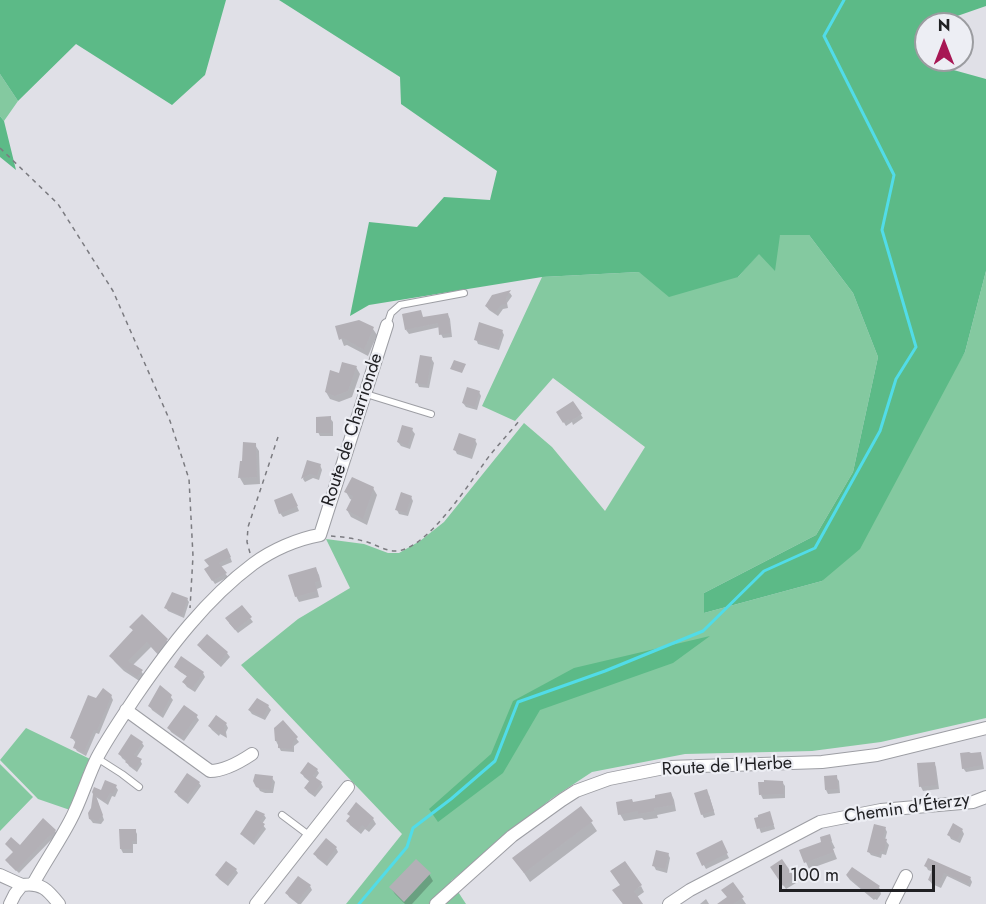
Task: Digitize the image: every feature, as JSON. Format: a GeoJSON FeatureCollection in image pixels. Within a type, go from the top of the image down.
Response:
{"type":"FeatureCollection","features":[{"type":"Feature","properties":{"kind":"street","name":"Route de Charrionde"},"geometry":{"type":"LineString","coordinates":[[320,535],[387,326]]}},
{"type":"Feature","properties":{"kind":"street"},"geometry":{"type":"LineString","coordinates":[[10,904],[15,894],[28,884],[70,821],[98,758],[126,710],[188,627],[255,562],[304,538],[320,535]]}},
{"type":"Feature","properties":{"kind":"street"},"geometry":{"type":"LineString","coordinates":[[126,710],[210,771],[217,771],[252,754]]}},
{"type":"Feature","properties":{"kind":"street","name":"Route de l'Herbe"},"geometry":{"type":"LineString","coordinates":[[436,904],[528,824],[576,791],[609,779],[669,767],[822,762],[877,755],[986,728]]}},
{"type":"Feature","properties":{"kind":"street"},"geometry":{"type":"LineString","coordinates":[[256,904],[348,787]]}},
{"type":"Feature","properties":{"kind":"street","name":"Chemin d'Éterzy"},"geometry":{"type":"LineString","coordinates":[[669,904],[690,890],[820,822],[880,810],[973,802],[986,797]]}},
{"type":"Feature","properties":{"kind":"street"},"geometry":{"type":"LineString","coordinates":[[0,875],[40,886],[59,904]]}},
{"type":"Feature","properties":{"kind":"street"},"geometry":{"type":"LineString","coordinates":[[892,904],[906,876]]}},
{"type":"Feature","properties":{"kind":"lane"},"geometry":{"type":"LineString","coordinates":[[387,326],[391,313],[400,305],[464,292]]}},
{"type":"Feature","properties":{"kind":"lane"},"geometry":{"type":"LineString","coordinates":[[366,394],[431,414]]}},
{"type":"Feature","properties":{"kind":"lane"},"geometry":{"type":"LineString","coordinates":[[98,758],[140,787]]}},
{"type":"Feature","properties":{"kind":"lane"},"geometry":{"type":"LineString","coordinates":[[282,815],[310,836]]}},
{"type":"Feature","properties":{"kind":"path"},"geometry":{"type":"LineString","coordinates":[[0,148],[58,204],[113,291],[170,421],[189,478],[193,556],[188,627]]}},
{"type":"Feature","properties":{"kind":"path"},"geometry":{"type":"LineString","coordinates":[[320,535],[365,541],[382,549],[396,551],[408,547],[429,534],[455,505],[491,454],[520,420]]}},
{"type":"Feature","properties":{"kind":"path"},"geometry":{"type":"LineString","coordinates":[[255,562],[248,551],[248,527],[278,437]]}},
{"type":"Feature","properties":{"kind":"green space"},"geometry":{"type":"Polygon","coordinates":[[[0,0],[226,0],[205,75],[172,105],[76,44],[18,101],[0,74],[0,0]]]}},
{"type":"Feature","properties":{"kind":"green space"},"geometry":{"type":"Polygon","coordinates":[[[279,0],[986,0],[986,6],[969,12],[914,12],[914,72],[961,72],[986,79],[986,271],[965,352],[860,549],[822,581],[704,613],[704,593],[816,535],[853,472],[878,357],[853,293],[809,235],[780,235],[775,271],[759,254],[738,277],[669,297],[639,272],[542,277],[369,305],[350,316],[369,222],[417,227],[444,197],[490,200],[497,171],[401,104],[400,77],[279,0]]]}},
{"type":"Feature","properties":{"kind":"green space"},"geometry":{"type":"Polygon","coordinates":[[[0,74],[18,101],[4,121],[0,116],[0,74]]]}},
{"type":"Feature","properties":{"kind":"green space"},"geometry":{"type":"Polygon","coordinates":[[[0,116],[4,121],[16,170],[0,157],[0,116]]]}},
{"type":"Feature","properties":{"kind":"green space"},"geometry":{"type":"Polygon","coordinates":[[[780,235],[809,235],[853,293],[878,357],[853,472],[816,535],[704,593],[704,613],[822,581],[965,352],[986,271],[986,718],[881,742],[812,751],[685,754],[592,772],[551,799],[451,881],[466,904],[346,904],[402,834],[241,665],[298,619],[350,588],[326,539],[364,544],[388,553],[399,553],[420,541],[444,522],[524,423],[552,447],[605,511],[645,447],[553,378],[515,421],[482,406],[542,277],[639,272],[738,277],[759,253],[780,235]]]}},
{"type":"Feature","properties":{"kind":"green space"},"geometry":{"type":"Polygon","coordinates":[[[710,636],[673,663],[540,710],[503,773],[438,822],[429,809],[491,754],[513,701],[574,668],[710,636]]]}},
{"type":"Feature","properties":{"kind":"green space"},"geometry":{"type":"Polygon","coordinates":[[[26,728],[90,759],[70,810],[38,799],[0,760],[26,728]]]}},
{"type":"Feature","properties":{"kind":"green space"},"geometry":{"type":"Polygon","coordinates":[[[0,764],[33,797],[0,831],[0,764]]]}},
{"type":"Feature","properties":{"kind":"building"},"geometry":{"type":"Polygon","coordinates":[[[511,290],[506,298],[507,304],[501,305],[495,313],[485,306],[492,295],[511,290]]]}},
{"type":"Feature","properties":{"kind":"building"},"geometry":{"type":"Polygon","coordinates":[[[421,310],[423,317],[448,313],[451,333],[439,335],[438,323],[405,330],[402,314],[421,310]]]}},
{"type":"Feature","properties":{"kind":"building"},"geometry":{"type":"Polygon","coordinates":[[[359,320],[374,327],[364,350],[343,338],[339,340],[335,326],[359,320]]]}},
{"type":"Feature","properties":{"kind":"building"},"geometry":{"type":"Polygon","coordinates":[[[479,322],[503,330],[497,347],[474,340],[479,322]]]}},
{"type":"Feature","properties":{"kind":"building"},"geometry":{"type":"Polygon","coordinates":[[[420,355],[432,357],[427,385],[415,383],[420,355]]]}},
{"type":"Feature","properties":{"kind":"building"},"geometry":{"type":"Polygon","coordinates":[[[454,360],[466,364],[462,373],[450,369],[454,360]]]}},
{"type":"Feature","properties":{"kind":"building"},"geometry":{"type":"Polygon","coordinates":[[[342,362],[357,366],[348,391],[335,396],[325,392],[330,370],[339,373],[342,362]]]}},
{"type":"Feature","properties":{"kind":"building"},"geometry":{"type":"Polygon","coordinates":[[[467,387],[480,391],[475,407],[462,403],[467,387]]]}},
{"type":"Feature","properties":{"kind":"building"},"geometry":{"type":"Polygon","coordinates":[[[573,401],[582,414],[563,423],[556,412],[573,401]]]}},
{"type":"Feature","properties":{"kind":"building"},"geometry":{"type":"Polygon","coordinates":[[[331,416],[331,433],[316,433],[316,417],[331,416]]]}},
{"type":"Feature","properties":{"kind":"building"},"geometry":{"type":"Polygon","coordinates":[[[402,425],[413,428],[408,446],[397,442],[402,425]]]}},
{"type":"Feature","properties":{"kind":"building"},"geometry":{"type":"Polygon","coordinates":[[[459,433],[476,439],[470,456],[453,450],[459,433]]]}},
{"type":"Feature","properties":{"kind":"building"},"geometry":{"type":"Polygon","coordinates":[[[243,442],[256,443],[257,477],[238,478],[243,442]]]}},
{"type":"Feature","properties":{"kind":"building"},"geometry":{"type":"Polygon","coordinates":[[[307,460],[321,464],[317,476],[310,474],[301,479],[307,460]]]}},
{"type":"Feature","properties":{"kind":"building"},"geometry":{"type":"Polygon","coordinates":[[[352,477],[374,487],[363,519],[346,510],[353,496],[344,492],[352,477]]]}},
{"type":"Feature","properties":{"kind":"building"},"geometry":{"type":"Polygon","coordinates":[[[401,492],[412,496],[406,513],[395,510],[401,492]]]}},
{"type":"Feature","properties":{"kind":"building"},"geometry":{"type":"Polygon","coordinates":[[[292,493],[298,506],[279,514],[274,500],[292,493]]]}},
{"type":"Feature","properties":{"kind":"building"},"geometry":{"type":"Polygon","coordinates":[[[227,548],[231,557],[219,563],[227,573],[212,581],[204,569],[209,566],[204,560],[227,548]]]}},
{"type":"Feature","properties":{"kind":"building"},"geometry":{"type":"Polygon","coordinates":[[[316,567],[320,581],[315,582],[317,591],[295,597],[288,575],[316,567]]]}},
{"type":"Feature","properties":{"kind":"building"},"geometry":{"type":"Polygon","coordinates":[[[172,592],[188,598],[182,616],[164,608],[172,592]]]}},
{"type":"Feature","properties":{"kind":"building"},"geometry":{"type":"Polygon","coordinates":[[[242,605],[252,617],[235,630],[225,618],[242,605]]]}},
{"type":"Feature","properties":{"kind":"building"},"geometry":{"type":"Polygon","coordinates":[[[142,614],[168,639],[157,653],[147,642],[128,661],[143,670],[137,677],[109,656],[133,630],[129,627],[142,614]]]}},
{"type":"Feature","properties":{"kind":"building"},"geometry":{"type":"Polygon","coordinates":[[[207,634],[228,652],[218,664],[197,645],[207,634]]]}},
{"type":"Feature","properties":{"kind":"building"},"geometry":{"type":"Polygon","coordinates":[[[181,656],[204,672],[192,689],[182,682],[187,676],[174,667],[181,656]]]}},
{"type":"Feature","properties":{"kind":"building"},"geometry":{"type":"Polygon","coordinates":[[[160,685],[172,695],[161,715],[148,706],[160,685]]]}},
{"type":"Feature","properties":{"kind":"building"},"geometry":{"type":"Polygon","coordinates":[[[103,688],[112,695],[97,731],[94,730],[84,752],[73,748],[76,740],[70,738],[88,695],[96,698],[103,688]]]}},
{"type":"Feature","properties":{"kind":"building"},"geometry":{"type":"Polygon","coordinates":[[[257,698],[269,705],[263,717],[248,710],[257,698]]]}},
{"type":"Feature","properties":{"kind":"building"},"geometry":{"type":"Polygon","coordinates":[[[184,705],[198,715],[181,738],[167,728],[184,705]]]}},
{"type":"Feature","properties":{"kind":"building"},"geometry":{"type":"Polygon","coordinates":[[[216,715],[227,723],[224,727],[226,737],[208,726],[216,715]]]}},
{"type":"Feature","properties":{"kind":"building"},"geometry":{"type":"Polygon","coordinates":[[[283,720],[298,737],[293,742],[292,749],[278,748],[278,741],[275,741],[274,728],[283,720]]]}},
{"type":"Feature","properties":{"kind":"building"},"geometry":{"type":"Polygon","coordinates":[[[131,734],[143,742],[134,755],[142,759],[135,769],[118,754],[131,734]]]}},
{"type":"Feature","properties":{"kind":"building"},"geometry":{"type":"Polygon","coordinates":[[[981,752],[983,765],[962,769],[960,753],[981,752]]]}},
{"type":"Feature","properties":{"kind":"building"},"geometry":{"type":"Polygon","coordinates":[[[308,762],[318,769],[313,776],[322,782],[313,795],[304,788],[310,780],[300,773],[308,762]]]}},
{"type":"Feature","properties":{"kind":"building"},"geometry":{"type":"Polygon","coordinates":[[[935,762],[937,785],[919,787],[917,763],[935,762]]]}},
{"type":"Feature","properties":{"kind":"building"},"geometry":{"type":"Polygon","coordinates":[[[187,773],[200,782],[186,801],[174,792],[187,773]]]}},
{"type":"Feature","properties":{"kind":"building"},"geometry":{"type":"Polygon","coordinates":[[[255,774],[273,776],[271,790],[256,787],[253,781],[255,774]]]}},
{"type":"Feature","properties":{"kind":"building"},"geometry":{"type":"Polygon","coordinates":[[[837,775],[838,789],[825,790],[824,776],[837,775]]]}},
{"type":"Feature","properties":{"kind":"building"},"geometry":{"type":"Polygon","coordinates":[[[105,780],[117,785],[113,794],[110,793],[105,802],[96,796],[103,815],[98,821],[89,819],[88,813],[94,787],[101,790],[105,780]]]}},
{"type":"Feature","properties":{"kind":"building"},"geometry":{"type":"Polygon","coordinates":[[[764,780],[783,781],[784,794],[759,795],[758,782],[764,782],[764,780]]]}},
{"type":"Feature","properties":{"kind":"building"},"geometry":{"type":"Polygon","coordinates":[[[707,789],[714,811],[701,815],[694,793],[707,789]]]}},
{"type":"Feature","properties":{"kind":"building"},"geometry":{"type":"Polygon","coordinates":[[[671,792],[674,805],[654,808],[655,811],[638,814],[638,811],[618,815],[616,802],[655,798],[655,795],[671,792]]]}},
{"type":"Feature","properties":{"kind":"building"},"geometry":{"type":"Polygon","coordinates":[[[356,802],[374,818],[366,828],[362,825],[358,831],[346,821],[350,816],[347,814],[356,802]]]}},
{"type":"Feature","properties":{"kind":"building"},"geometry":{"type":"Polygon","coordinates":[[[581,806],[593,821],[524,873],[512,858],[581,806]]]}},
{"type":"Feature","properties":{"kind":"building"},"geometry":{"type":"Polygon","coordinates":[[[256,810],[265,814],[260,821],[265,824],[252,842],[240,834],[256,810]]]}},
{"type":"Feature","properties":{"kind":"building"},"geometry":{"type":"Polygon","coordinates":[[[770,811],[774,825],[757,829],[754,818],[770,811]]]}},
{"type":"Feature","properties":{"kind":"building"},"geometry":{"type":"Polygon","coordinates":[[[43,818],[56,830],[16,871],[5,860],[13,852],[5,844],[11,837],[20,845],[43,818]]]}},
{"type":"Feature","properties":{"kind":"building"},"geometry":{"type":"Polygon","coordinates":[[[953,823],[963,829],[957,840],[947,835],[953,823]]]}},
{"type":"Feature","properties":{"kind":"building"},"geometry":{"type":"Polygon","coordinates":[[[874,824],[886,827],[883,838],[887,839],[884,852],[881,851],[879,855],[867,852],[874,824]]]}},
{"type":"Feature","properties":{"kind":"building"},"geometry":{"type":"Polygon","coordinates":[[[119,829],[136,829],[136,841],[132,841],[132,849],[120,849],[119,829]]]}},
{"type":"Feature","properties":{"kind":"building"},"geometry":{"type":"Polygon","coordinates":[[[830,834],[834,852],[804,863],[799,850],[821,842],[820,837],[830,834]]]}},
{"type":"Feature","properties":{"kind":"building"},"geometry":{"type":"Polygon","coordinates":[[[326,838],[337,847],[325,863],[313,854],[326,838]]]}},
{"type":"Feature","properties":{"kind":"building"},"geometry":{"type":"Polygon","coordinates":[[[722,840],[728,853],[702,866],[696,853],[722,840]]]}},
{"type":"Feature","properties":{"kind":"building"},"geometry":{"type":"Polygon","coordinates":[[[656,850],[669,853],[665,869],[652,866],[656,850]]]}},
{"type":"Feature","properties":{"kind":"building"},"geometry":{"type":"Polygon","coordinates":[[[928,858],[971,877],[968,884],[944,873],[939,885],[928,880],[932,870],[924,866],[928,858]]]}},
{"type":"Feature","properties":{"kind":"building"},"geometry":{"type":"Polygon","coordinates":[[[416,859],[431,873],[404,902],[389,887],[416,859]]]}},
{"type":"Feature","properties":{"kind":"building"},"geometry":{"type":"Polygon","coordinates":[[[782,859],[795,878],[783,886],[770,867],[782,859]]]}},
{"type":"Feature","properties":{"kind":"building"},"geometry":{"type":"Polygon","coordinates":[[[226,861],[237,869],[225,883],[215,875],[226,861]]]}},
{"type":"Feature","properties":{"kind":"building"},"geometry":{"type":"Polygon","coordinates":[[[625,861],[642,885],[634,891],[643,904],[623,904],[612,890],[620,885],[610,871],[625,861]]]}},
{"type":"Feature","properties":{"kind":"building"},"geometry":{"type":"Polygon","coordinates":[[[852,867],[880,886],[874,897],[846,875],[852,867]]]}},
{"type":"Feature","properties":{"kind":"building"},"geometry":{"type":"Polygon","coordinates":[[[298,876],[311,885],[297,902],[285,893],[298,876]]]}},
{"type":"Feature","properties":{"kind":"building"},"geometry":{"type":"Polygon","coordinates":[[[733,882],[744,897],[733,904],[717,904],[727,897],[721,890],[733,882]]]}},
{"type":"Feature","properties":{"kind":"waterway"},"geometry":{"type":"LineString","coordinates":[[359,904],[407,847],[413,828],[495,761],[518,702],[605,671],[703,631],[764,571],[815,548],[880,431],[896,379],[916,347],[882,230],[894,175],[824,36],[844,0]]}}]}
